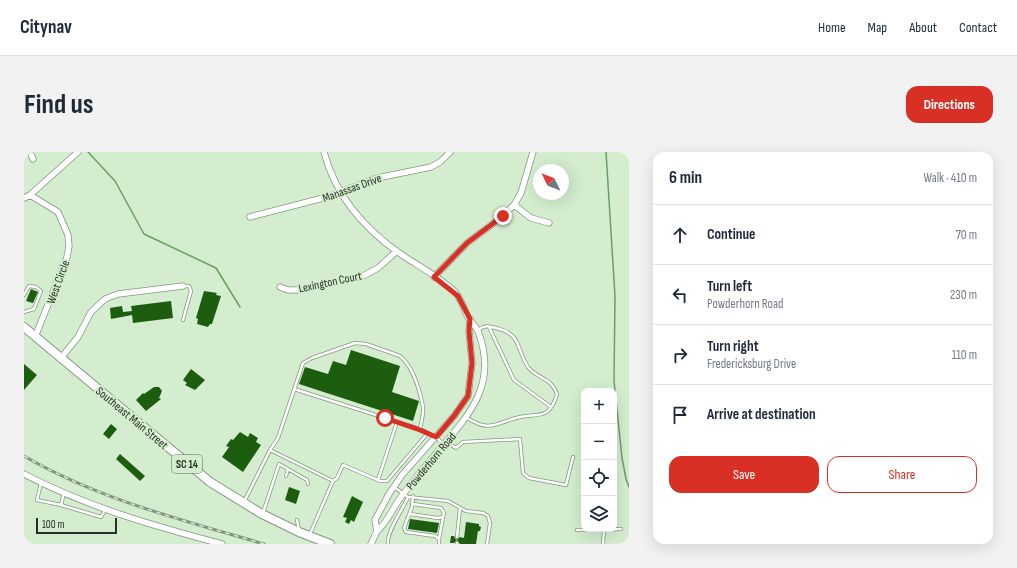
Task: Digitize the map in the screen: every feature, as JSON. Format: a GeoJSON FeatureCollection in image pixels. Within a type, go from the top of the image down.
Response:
{"type":"FeatureCollection","features":[{"type":"Feature","properties":{"kind":"main road","name":"Southeast Main Street"},"geometry":{"type":"LineString","coordinates":[[24,327],[210,482],[243,504],[262,514],[299,532],[330,544]]}},
{"type":"Feature","properties":{"kind":"street"},"geometry":{"type":"LineString","coordinates":[[30,152],[33,159]]}},
{"type":"Feature","properties":{"kind":"street"},"geometry":{"type":"LineString","coordinates":[[24,198],[30,195],[78,152]]}},
{"type":"Feature","properties":{"kind":"street","name":"Powderhorn Road"},"geometry":{"type":"LineString","coordinates":[[324,152],[329,170],[340,192],[360,220],[397,251],[458,296],[470,319],[478,330],[484,360],[483,382],[477,402],[467,418],[446,443],[385,524],[377,531],[371,544]]}},
{"type":"Feature","properties":{"kind":"street","name":"Manassas Drive"},"geometry":{"type":"LineString","coordinates":[[250,217],[299,206],[377,178],[431,167],[440,162],[450,152]]}},
{"type":"Feature","properties":{"kind":"street"},"geometry":{"type":"LineString","coordinates":[[434,277],[467,243],[498,220],[514,205],[521,193],[533,152]]}},
{"type":"Feature","properties":{"kind":"street","name":"West Circle"},"geometry":{"type":"LineString","coordinates":[[30,195],[58,212],[68,235],[69,246],[67,257],[36,337]]}},
{"type":"Feature","properties":{"kind":"street"},"geometry":{"type":"LineString","coordinates":[[514,205],[536,220],[550,223]]}},
{"type":"Feature","properties":{"kind":"street","name":"Lexington Court"},"geometry":{"type":"LineString","coordinates":[[280,287],[288,290],[301,290],[363,276],[378,268],[397,251]]}},
{"type":"Feature","properties":{"kind":"street"},"geometry":{"type":"LineString","coordinates":[[60,358],[78,337],[91,312],[105,299],[118,294],[183,286]]}},
{"type":"Feature","properties":{"kind":"street","name":"Powderhorn Road"},"geometry":{"type":"LineString","coordinates":[[377,531],[375,520],[394,486],[461,406],[470,388],[472,363],[469,331],[470,319]]}},
{"type":"Feature","properties":{"kind":"street"},"geometry":{"type":"LineString","coordinates":[[24,474],[64,493],[105,509],[154,526],[222,544]]}},
{"type":"Feature","properties":{"kind":"lane"},"geometry":{"type":"LineString","coordinates":[[24,296],[28,286],[36,287],[41,291],[34,308],[24,312]]}},
{"type":"Feature","properties":{"kind":"lane"},"geometry":{"type":"LineString","coordinates":[[183,286],[189,286],[191,291],[183,320]]}},
{"type":"Feature","properties":{"kind":"lane"},"geometry":{"type":"LineString","coordinates":[[467,418],[479,425],[490,427],[518,417],[540,416],[552,407],[557,394],[554,386],[528,366],[516,339],[511,334],[488,326],[482,326],[478,330]]}},
{"type":"Feature","properties":{"kind":"lane"},"geometry":{"type":"LineString","coordinates":[[488,326],[514,380],[552,407]]}},
{"type":"Feature","properties":{"kind":"lane"},"geometry":{"type":"LineString","coordinates":[[243,504],[270,450],[278,438],[301,367],[306,360],[355,342],[366,344],[400,356],[408,366],[423,408],[420,430]]}},
{"type":"Feature","properties":{"kind":"lane"},"geometry":{"type":"LineString","coordinates":[[294,389],[420,430],[456,448],[463,442],[520,439],[523,473],[529,478],[566,485],[573,457]]}},
{"type":"Feature","properties":{"kind":"lane"},"geometry":{"type":"LineString","coordinates":[[378,481],[397,422]]}},
{"type":"Feature","properties":{"kind":"lane"},"geometry":{"type":"LineString","coordinates":[[310,536],[332,481],[337,478],[343,465],[378,481],[387,481],[427,434]]}},
{"type":"Feature","properties":{"kind":"lane"},"geometry":{"type":"LineString","coordinates":[[270,450],[332,481]]}},
{"type":"Feature","properties":{"kind":"lane"},"geometry":{"type":"LineString","coordinates":[[262,514],[267,505],[279,464],[306,480],[308,484]]}},
{"type":"Feature","properties":{"kind":"lane"},"geometry":{"type":"LineString","coordinates":[[286,476],[288,469]]}},
{"type":"Feature","properties":{"kind":"lane"},"geometry":{"type":"LineString","coordinates":[[42,483],[37,500],[78,509],[84,513],[101,517],[105,509]]}},
{"type":"Feature","properties":{"kind":"lane"},"geometry":{"type":"LineString","coordinates":[[394,486],[406,495],[448,501],[466,511],[483,513],[488,516],[490,523],[487,544]]}},
{"type":"Feature","properties":{"kind":"lane"},"geometry":{"type":"LineString","coordinates":[[61,505],[64,493]]}},
{"type":"Feature","properties":{"kind":"lane"},"geometry":{"type":"LineString","coordinates":[[388,544],[389,535],[403,510],[406,495]]}},
{"type":"Feature","properties":{"kind":"lane"},"geometry":{"type":"LineString","coordinates":[[413,496],[413,504],[404,528],[406,532],[435,536],[439,539]]}},
{"type":"Feature","properties":{"kind":"lane"},"geometry":{"type":"LineString","coordinates":[[413,504],[441,508],[444,513],[439,544]]}},
{"type":"Feature","properties":{"kind":"lane"},"geometry":{"type":"LineString","coordinates":[[457,537],[460,508]]}},
{"type":"Feature","properties":{"kind":"lane"},"geometry":{"type":"LineString","coordinates":[[410,514],[438,518],[443,517]]}},
{"type":"Feature","properties":{"kind":"lane"},"geometry":{"type":"LineString","coordinates":[[298,520],[299,532]]}},
{"type":"Feature","properties":{"kind":"lane"},"geometry":{"type":"LineString","coordinates":[[617,529],[621,529]]}},
{"type":"Feature","properties":{"kind":"lane"},"geometry":{"type":"LineString","coordinates":[[603,544],[604,532]]}},
{"type":"Feature","properties":{"kind":"building"},"geometry":{"type":"Polygon","coordinates":[[[31,289],[38,292],[33,303],[26,301],[31,289]]]}},
{"type":"Feature","properties":{"kind":"building"},"geometry":{"type":"Polygon","coordinates":[[[204,291],[217,293],[216,295],[221,296],[212,324],[208,327],[197,324],[198,319],[196,318],[204,291]]]}},
{"type":"Feature","properties":{"kind":"building"},"geometry":{"type":"Polygon","coordinates":[[[171,301],[173,318],[133,323],[132,315],[111,319],[110,308],[122,306],[123,312],[132,311],[131,306],[171,301]]]}},
{"type":"Feature","properties":{"kind":"building"},"geometry":{"type":"Polygon","coordinates":[[[351,350],[400,366],[392,392],[419,401],[413,421],[299,384],[305,367],[328,374],[333,361],[346,365],[351,350]]]}},
{"type":"Feature","properties":{"kind":"building"},"geometry":{"type":"Polygon","coordinates":[[[24,364],[37,375],[24,390],[24,364]]]}},
{"type":"Feature","properties":{"kind":"building"},"geometry":{"type":"Polygon","coordinates":[[[191,369],[205,380],[195,390],[185,385],[187,383],[183,380],[191,369]]]}},
{"type":"Feature","properties":{"kind":"building"},"geometry":{"type":"Polygon","coordinates":[[[154,387],[159,387],[162,391],[159,398],[161,399],[146,411],[136,400],[143,393],[144,394],[154,387]]]}},
{"type":"Feature","properties":{"kind":"building"},"geometry":{"type":"Polygon","coordinates":[[[111,424],[117,429],[109,439],[103,434],[111,424]]]}},
{"type":"Feature","properties":{"kind":"building"},"geometry":{"type":"Polygon","coordinates":[[[240,432],[248,437],[250,433],[258,438],[256,442],[261,445],[243,472],[222,457],[229,447],[226,446],[231,439],[233,440],[240,432]]]}},
{"type":"Feature","properties":{"kind":"building"},"geometry":{"type":"Polygon","coordinates":[[[120,454],[145,476],[140,481],[116,459],[120,454]]]}},
{"type":"Feature","properties":{"kind":"building"},"geometry":{"type":"Polygon","coordinates":[[[289,487],[300,491],[296,504],[285,500],[289,487]]]}},
{"type":"Feature","properties":{"kind":"building"},"geometry":{"type":"Polygon","coordinates":[[[352,496],[363,502],[354,522],[351,520],[349,524],[345,522],[347,518],[343,517],[352,496]]]}},
{"type":"Feature","properties":{"kind":"building"},"geometry":{"type":"Polygon","coordinates":[[[410,519],[439,523],[437,533],[408,529],[410,519]]]}},
{"type":"Feature","properties":{"kind":"building"},"geometry":{"type":"Polygon","coordinates":[[[466,522],[479,524],[481,527],[480,531],[478,531],[476,544],[460,544],[457,540],[454,543],[450,543],[451,536],[454,536],[456,540],[460,537],[464,538],[466,522]]]}},
{"type":"Feature","properties":{"kind":"waterway"},"geometry":{"type":"LineString","coordinates":[[88,152],[115,181],[144,234],[216,268],[240,307]]}},
{"type":"Feature","properties":{"kind":"waterway"},"geometry":{"type":"LineString","coordinates":[[606,152],[615,296],[614,381],[622,458],[629,487]]}},
{"type":"Feature","properties":{"kind":"railway"},"geometry":{"type":"LineString","coordinates":[[24,456],[81,485],[172,517],[264,544]]}},
{"type":"Feature","properties":{"kind":"route"},"geometry":{"type":"LineString","coordinates":[[385,418],[436,437],[454,416],[468,396],[472,363],[469,331],[470,319],[458,296],[445,284],[434,277],[459,250],[478,233],[503,216]]}}]}
